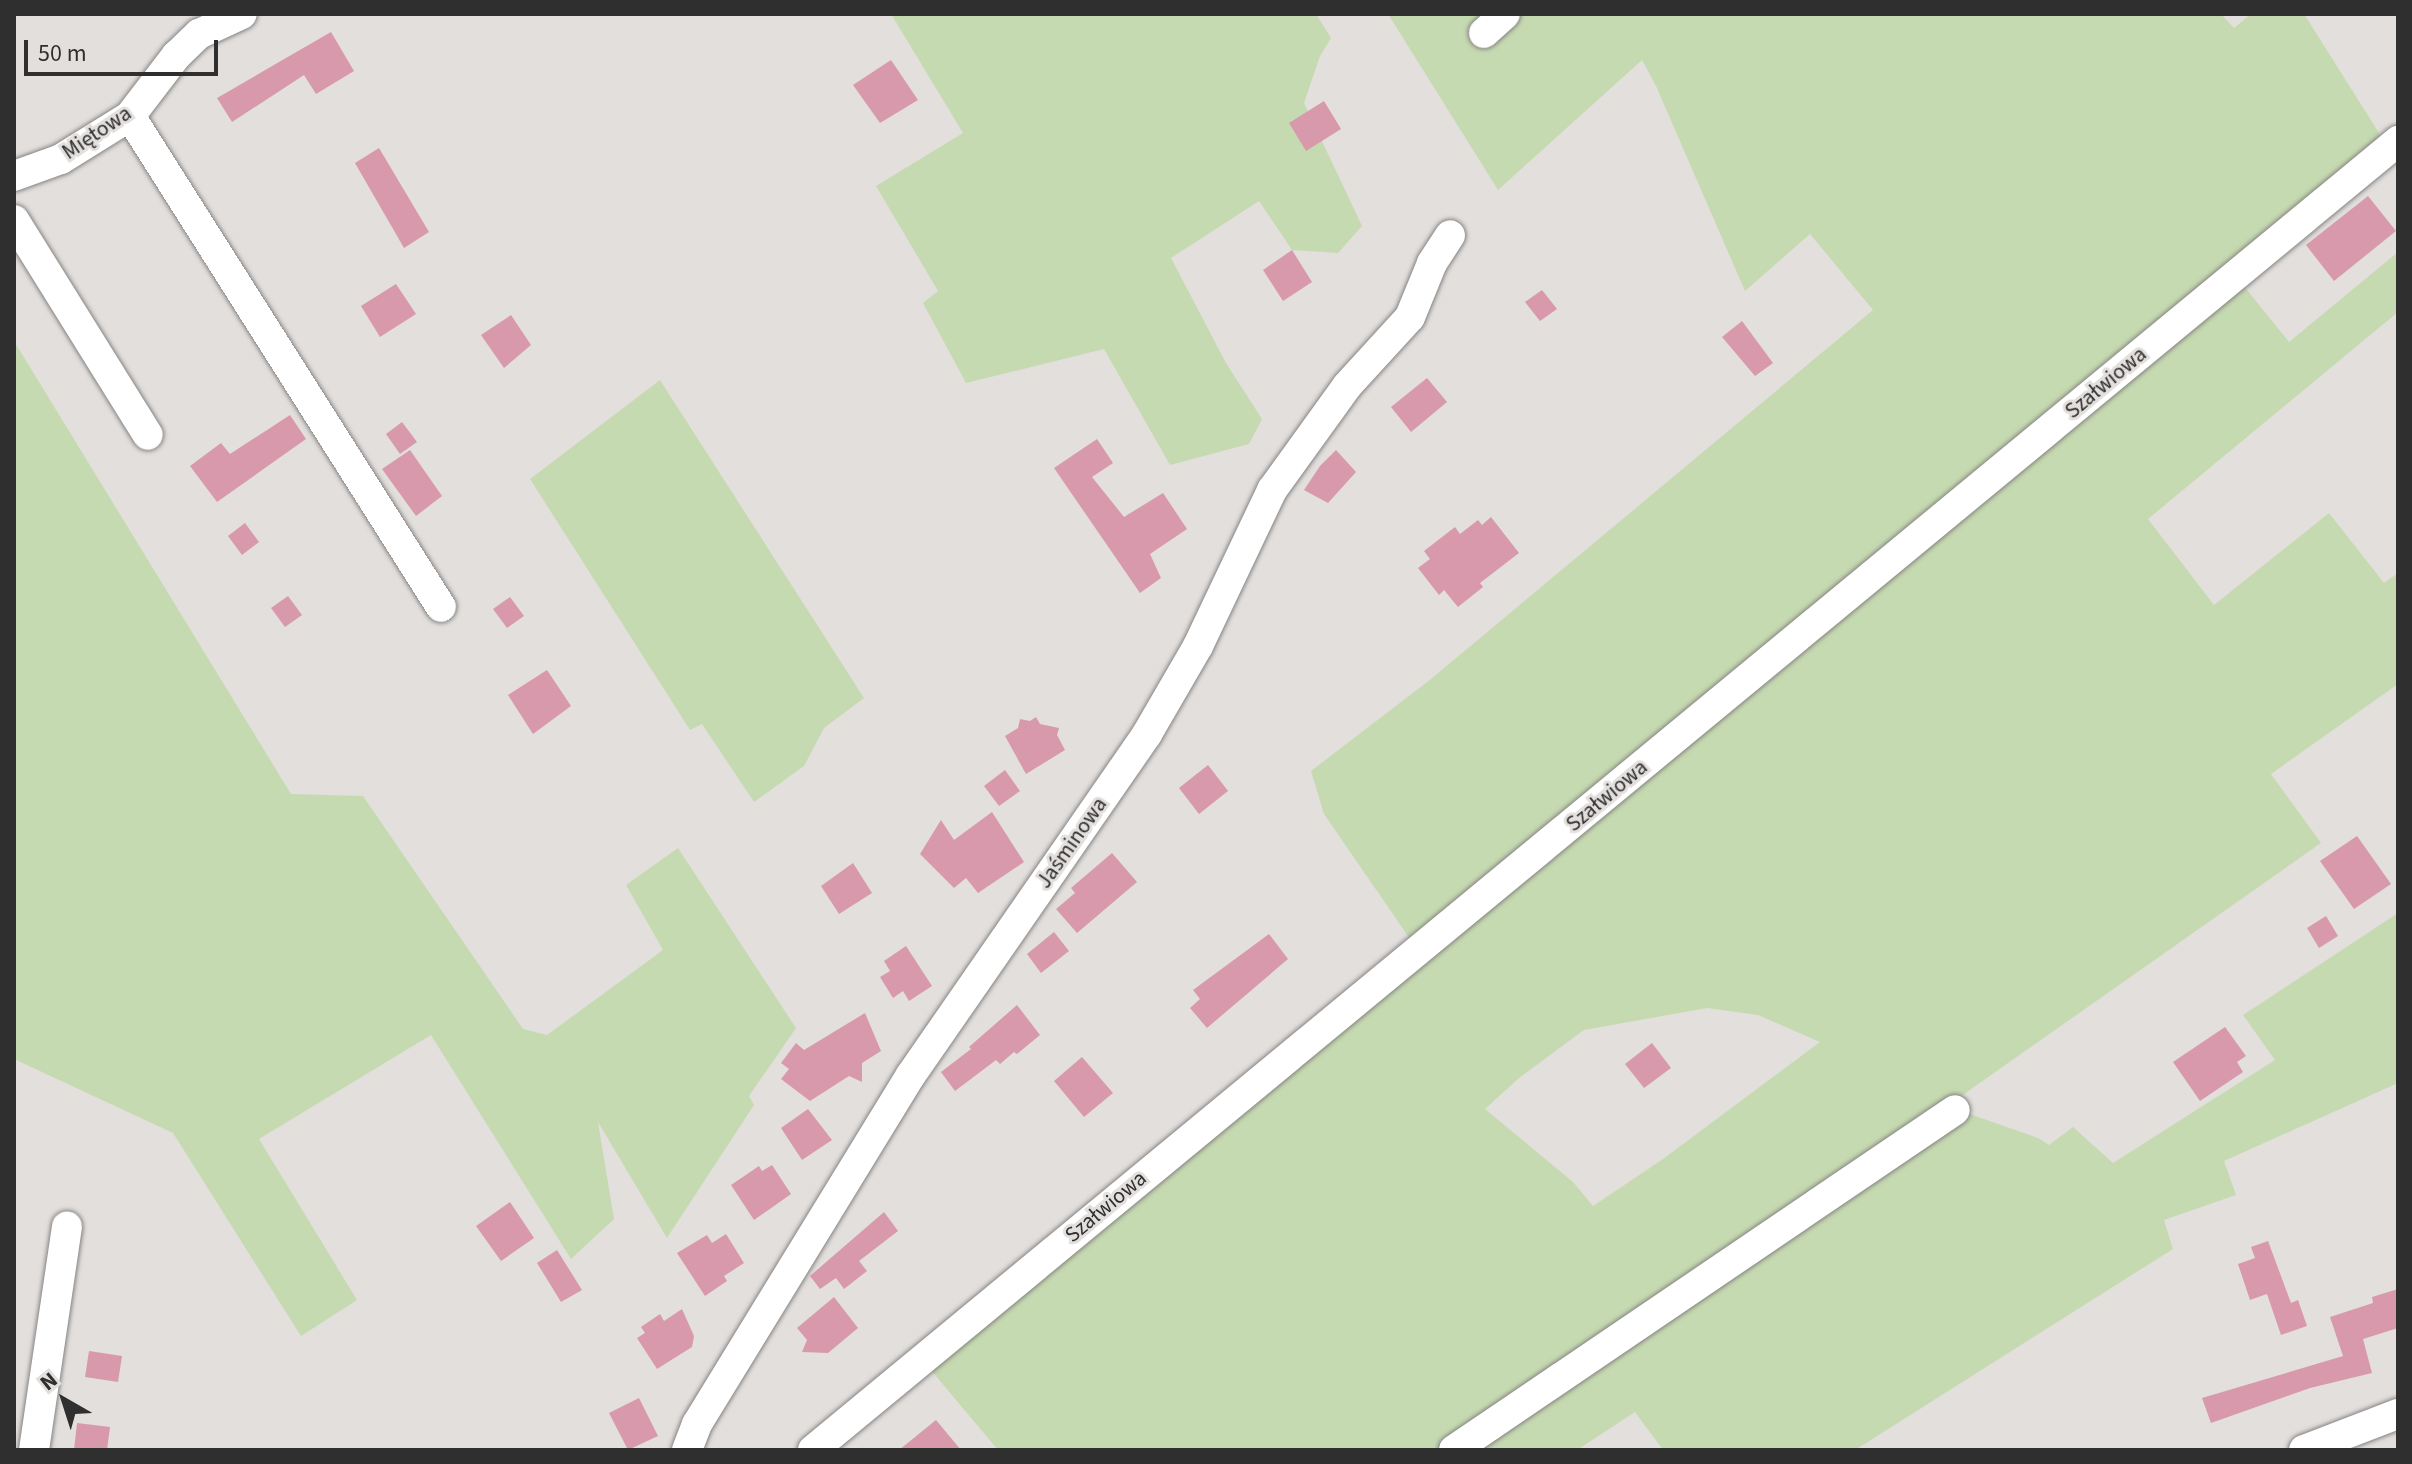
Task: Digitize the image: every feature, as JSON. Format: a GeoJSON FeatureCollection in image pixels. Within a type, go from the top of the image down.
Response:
{"type":"FeatureCollection","features":[{"type":"Feature","properties":{"kind":"street","name":"Miętowa"},"geometry":{"type":"LineString","coordinates":[[14,176],[61,159],[130,116],[199,34],[242,14]]}},
{"type":"Feature","properties":{"kind":"street"},"geometry":{"type":"LineString","coordinates":[[130,116],[441,607]]}},
{"type":"Feature","properties":{"kind":"street","name":"Szałwiowa"},"geometry":{"type":"LineString","coordinates":[[813,1450],[2398,141]]}},
{"type":"Feature","properties":{"kind":"street"},"geometry":{"type":"LineString","coordinates":[[14,220],[148,435]]}},
{"type":"Feature","properties":{"kind":"street","name":"Jaśminowa"},"geometry":{"type":"LineString","coordinates":[[687,1450],[697,1424],[911,1075],[1147,734],[1198,646],[1272,490],[1347,386],[1410,317],[1432,263],[1450,235]]}},
{"type":"Feature","properties":{"kind":"street"},"geometry":{"type":"LineString","coordinates":[[1454,1450],[1955,1110]]}},
{"type":"Feature","properties":{"kind":"street"},"geometry":{"type":"LineString","coordinates":[[34,1450],[67,1226]]}},
{"type":"Feature","properties":{"kind":"street"},"geometry":{"type":"LineString","coordinates":[[2304,1450],[2398,1414]]}},
{"type":"Feature","properties":{"kind":"green space"},"geometry":{"type":"Polygon","coordinates":[[[891,14],[1316,14],[1331,38],[1320,56],[1304,103],[1362,226],[1338,253],[1292,250],[1259,201],[1171,258],[1226,363],[1262,419],[1249,444],[1170,465],[1104,349],[966,383],[923,303],[938,291],[876,186],[963,133],[891,14]]]}},
{"type":"Feature","properties":{"kind":"green space"},"geometry":{"type":"Polygon","coordinates":[[[1388,14],[2221,14],[2234,28],[2251,14],[2304,14],[2381,136],[2398,122],[2398,141],[2243,285],[2289,342],[2398,252],[2398,312],[2148,519],[2214,605],[2329,513],[2384,583],[2398,573],[2398,684],[2271,774],[2321,843],[1947,1106],[2038,1138],[2049,1145],[2073,1127],[2113,1163],[2275,1060],[2243,1015],[2398,913],[2398,1083],[2224,1161],[2236,1195],[2164,1220],[2173,1249],[1855,1450],[1663,1450],[1635,1412],[1577,1450],[998,1450],[930,1369],[1419,952],[1324,814],[1311,771],[1431,679],[1873,310],[1810,234],[1745,291],[1642,60],[1498,190],[1388,14]],[[1707,1008],[1584,1030],[1519,1078],[1485,1109],[1573,1182],[1593,1206],[1663,1159],[1820,1042],[1758,1015],[1707,1008]]]}},
{"type":"Feature","properties":{"kind":"green space"},"geometry":{"type":"Polygon","coordinates":[[[14,341],[291,794],[363,796],[523,1029],[547,1035],[663,950],[626,885],[678,848],[796,1028],[749,1096],[754,1105],[667,1238],[598,1122],[614,1219],[571,1259],[431,1035],[259,1139],[357,1300],[301,1336],[173,1133],[14,1059],[14,341]]]}},
{"type":"Feature","properties":{"kind":"green space"},"geometry":{"type":"Polygon","coordinates":[[[660,380],[864,698],[824,728],[804,766],[754,802],[702,724],[690,730],[530,479],[660,380]]]}},
{"type":"Feature","properties":{"kind":"building"},"geometry":{"type":"Polygon","coordinates":[[[331,32],[354,71],[316,94],[304,75],[232,122],[217,98],[331,32]]]}},
{"type":"Feature","properties":{"kind":"building"},"geometry":{"type":"Polygon","coordinates":[[[891,60],[918,100],[880,123],[853,85],[891,60]]]}},
{"type":"Feature","properties":{"kind":"building"},"geometry":{"type":"Polygon","coordinates":[[[1324,101],[1341,129],[1306,151],[1289,123],[1324,101]]]}},
{"type":"Feature","properties":{"kind":"building"},"geometry":{"type":"Polygon","coordinates":[[[379,148],[429,232],[404,248],[355,163],[379,148]]]}},
{"type":"Feature","properties":{"kind":"building"},"geometry":{"type":"Polygon","coordinates":[[[2368,196],[2396,231],[2334,281],[2306,245],[2368,196]]]}},
{"type":"Feature","properties":{"kind":"building"},"geometry":{"type":"Polygon","coordinates":[[[1292,250],[1312,282],[1283,301],[1263,270],[1292,250]]]}},
{"type":"Feature","properties":{"kind":"building"},"geometry":{"type":"Polygon","coordinates":[[[396,284],[416,314],[380,337],[361,306],[396,284]]]}},
{"type":"Feature","properties":{"kind":"building"},"geometry":{"type":"Polygon","coordinates":[[[1542,290],[1557,309],[1540,321],[1525,302],[1542,290]]]}},
{"type":"Feature","properties":{"kind":"building"},"geometry":{"type":"Polygon","coordinates":[[[511,315],[531,345],[504,368],[481,335],[511,315]]]}},
{"type":"Feature","properties":{"kind":"building"},"geometry":{"type":"Polygon","coordinates":[[[1742,321],[1773,363],[1755,376],[1722,337],[1742,321]]]}},
{"type":"Feature","properties":{"kind":"building"},"geometry":{"type":"Polygon","coordinates":[[[1427,378],[1447,402],[1411,432],[1391,407],[1427,378]]]}},
{"type":"Feature","properties":{"kind":"building"},"geometry":{"type":"Polygon","coordinates":[[[290,415],[306,439],[217,502],[190,466],[221,443],[230,454],[290,415]]]}},
{"type":"Feature","properties":{"kind":"building"},"geometry":{"type":"Polygon","coordinates":[[[402,422],[417,442],[400,454],[386,434],[402,422]]]}},
{"type":"Feature","properties":{"kind":"building"},"geometry":{"type":"Polygon","coordinates":[[[1097,439],[1113,463],[1092,477],[1124,517],[1163,493],[1187,529],[1150,554],[1161,578],[1140,593],[1054,468],[1097,439]]]}},
{"type":"Feature","properties":{"kind":"building"},"geometry":{"type":"Polygon","coordinates":[[[410,450],[442,496],[416,516],[382,469],[410,450]]]}},
{"type":"Feature","properties":{"kind":"building"},"geometry":{"type":"Polygon","coordinates":[[[1336,450],[1356,472],[1328,503],[1304,490],[1320,466],[1336,450]]]}},
{"type":"Feature","properties":{"kind":"building"},"geometry":{"type":"Polygon","coordinates":[[[1491,517],[1519,553],[1480,583],[1483,587],[1458,607],[1444,590],[1439,595],[1418,568],[1430,559],[1424,551],[1455,527],[1460,534],[1478,520],[1482,525],[1491,517]]]}},
{"type":"Feature","properties":{"kind":"building"},"geometry":{"type":"Polygon","coordinates":[[[245,523],[259,542],[242,555],[228,536],[245,523]]]}},
{"type":"Feature","properties":{"kind":"building"},"geometry":{"type":"Polygon","coordinates":[[[288,596],[302,615],[285,627],[271,608],[288,596]]]}},
{"type":"Feature","properties":{"kind":"building"},"geometry":{"type":"Polygon","coordinates":[[[510,597],[524,616],[507,628],[493,609],[510,597]]]}},
{"type":"Feature","properties":{"kind":"building"},"geometry":{"type":"Polygon","coordinates":[[[547,670],[571,706],[533,734],[508,695],[547,670]]]}},
{"type":"Feature","properties":{"kind":"building"},"geometry":{"type":"Polygon","coordinates":[[[1036,717],[1040,724],[1059,728],[1057,735],[1065,750],[1026,774],[1005,736],[1018,728],[1020,719],[1030,721],[1036,717]]]}},
{"type":"Feature","properties":{"kind":"building"},"geometry":{"type":"Polygon","coordinates":[[[1208,765],[1228,791],[1199,814],[1179,788],[1208,765]]]}},
{"type":"Feature","properties":{"kind":"building"},"geometry":{"type":"Polygon","coordinates":[[[1005,770],[1020,791],[999,806],[984,786],[1005,770]]]}},
{"type":"Feature","properties":{"kind":"building"},"geometry":{"type":"Polygon","coordinates":[[[992,812],[1024,862],[978,893],[966,878],[954,888],[920,854],[941,820],[954,840],[992,812]]]}},
{"type":"Feature","properties":{"kind":"building"},"geometry":{"type":"Polygon","coordinates":[[[2357,836],[2391,884],[2354,909],[2320,861],[2357,836]]]}},
{"type":"Feature","properties":{"kind":"building"},"geometry":{"type":"Polygon","coordinates":[[[1112,853],[1137,882],[1077,933],[1056,909],[1075,893],[1071,888],[1112,853]]]}},
{"type":"Feature","properties":{"kind":"building"},"geometry":{"type":"Polygon","coordinates":[[[853,863],[872,893],[839,914],[821,886],[853,863]]]}},
{"type":"Feature","properties":{"kind":"building"},"geometry":{"type":"Polygon","coordinates":[[[2326,916],[2338,936],[2319,948],[2307,928],[2326,916]]]}},
{"type":"Feature","properties":{"kind":"building"},"geometry":{"type":"Polygon","coordinates":[[[1054,932],[1069,951],[1041,973],[1027,954],[1054,932]]]}},
{"type":"Feature","properties":{"kind":"building"},"geometry":{"type":"Polygon","coordinates":[[[1269,934],[1288,959],[1207,1028],[1190,1008],[1200,999],[1193,990],[1269,934]]]}},
{"type":"Feature","properties":{"kind":"building"},"geometry":{"type":"Polygon","coordinates":[[[906,946],[932,986],[909,1001],[903,991],[893,998],[880,977],[890,971],[884,961],[906,946]]]}},
{"type":"Feature","properties":{"kind":"building"},"geometry":{"type":"Polygon","coordinates":[[[1017,1005],[1040,1035],[1000,1064],[996,1060],[955,1091],[941,1072],[971,1049],[969,1047],[1017,1005]]]}},
{"type":"Feature","properties":{"kind":"building"},"geometry":{"type":"Polygon","coordinates":[[[865,1013],[881,1051],[862,1063],[862,1082],[849,1076],[810,1101],[781,1079],[789,1069],[781,1063],[796,1043],[804,1050],[865,1013]]]}},
{"type":"Feature","properties":{"kind":"building"},"geometry":{"type":"Polygon","coordinates":[[[2225,1027],[2246,1056],[2237,1062],[2243,1072],[2200,1101],[2173,1062],[2225,1027]]]}},
{"type":"Feature","properties":{"kind":"building"},"geometry":{"type":"Polygon","coordinates":[[[1652,1043],[1671,1068],[1644,1088],[1625,1064],[1652,1043]]]}},
{"type":"Feature","properties":{"kind":"building"},"geometry":{"type":"Polygon","coordinates":[[[1082,1057],[1113,1093],[1084,1117],[1054,1081],[1082,1057]]]}},
{"type":"Feature","properties":{"kind":"building"},"geometry":{"type":"Polygon","coordinates":[[[808,1109],[832,1140],[802,1160],[781,1128],[808,1109]]]}},
{"type":"Feature","properties":{"kind":"building"},"geometry":{"type":"Polygon","coordinates":[[[772,1165],[791,1194],[754,1220],[731,1185],[759,1166],[762,1171],[772,1165]]]}},
{"type":"Feature","properties":{"kind":"building"},"geometry":{"type":"Polygon","coordinates":[[[510,1202],[534,1238],[501,1261],[476,1226],[510,1202]]]}},
{"type":"Feature","properties":{"kind":"building"},"geometry":{"type":"Polygon","coordinates":[[[884,1212],[898,1231],[859,1261],[867,1271],[844,1289],[836,1278],[820,1289],[810,1276],[884,1212]]]}},
{"type":"Feature","properties":{"kind":"building"},"geometry":{"type":"Polygon","coordinates":[[[726,1234],[744,1263],[724,1276],[727,1281],[705,1296],[677,1253],[707,1235],[712,1243],[726,1234]]]}},
{"type":"Feature","properties":{"kind":"building"},"geometry":{"type":"Polygon","coordinates":[[[2268,1241],[2291,1303],[2298,1300],[2307,1326],[2281,1335],[2267,1294],[2250,1300],[2238,1264],[2255,1258],[2251,1247],[2268,1241]]]}},
{"type":"Feature","properties":{"kind":"building"},"geometry":{"type":"Polygon","coordinates":[[[557,1250],[582,1290],[561,1302],[537,1263],[557,1250]]]}},
{"type":"Feature","properties":{"kind":"building"},"geometry":{"type":"Polygon","coordinates":[[[2398,1289],[2398,1328],[2363,1339],[2372,1373],[2310,1388],[2211,1423],[2202,1398],[2343,1356],[2330,1317],[2373,1303],[2372,1297],[2398,1289]]]}},
{"type":"Feature","properties":{"kind":"building"},"geometry":{"type":"Polygon","coordinates":[[[834,1297],[858,1328],[828,1353],[802,1352],[807,1340],[797,1328],[834,1297]]]}},
{"type":"Feature","properties":{"kind":"building"},"geometry":{"type":"Polygon","coordinates":[[[682,1309],[694,1336],[692,1347],[657,1369],[637,1338],[645,1333],[641,1327],[660,1314],[664,1321],[682,1309]]]}},
{"type":"Feature","properties":{"kind":"building"},"geometry":{"type":"Polygon","coordinates":[[[89,1351],[122,1356],[118,1382],[85,1377],[89,1351]]]}},
{"type":"Feature","properties":{"kind":"building"},"geometry":{"type":"Polygon","coordinates":[[[639,1398],[658,1436],[628,1450],[609,1413],[639,1398]]]}},
{"type":"Feature","properties":{"kind":"building"},"geometry":{"type":"Polygon","coordinates":[[[936,1420],[961,1450],[899,1450],[936,1420]]]}},
{"type":"Feature","properties":{"kind":"building"},"geometry":{"type":"Polygon","coordinates":[[[77,1423],[110,1427],[107,1450],[74,1450],[77,1423]]]}}]}
